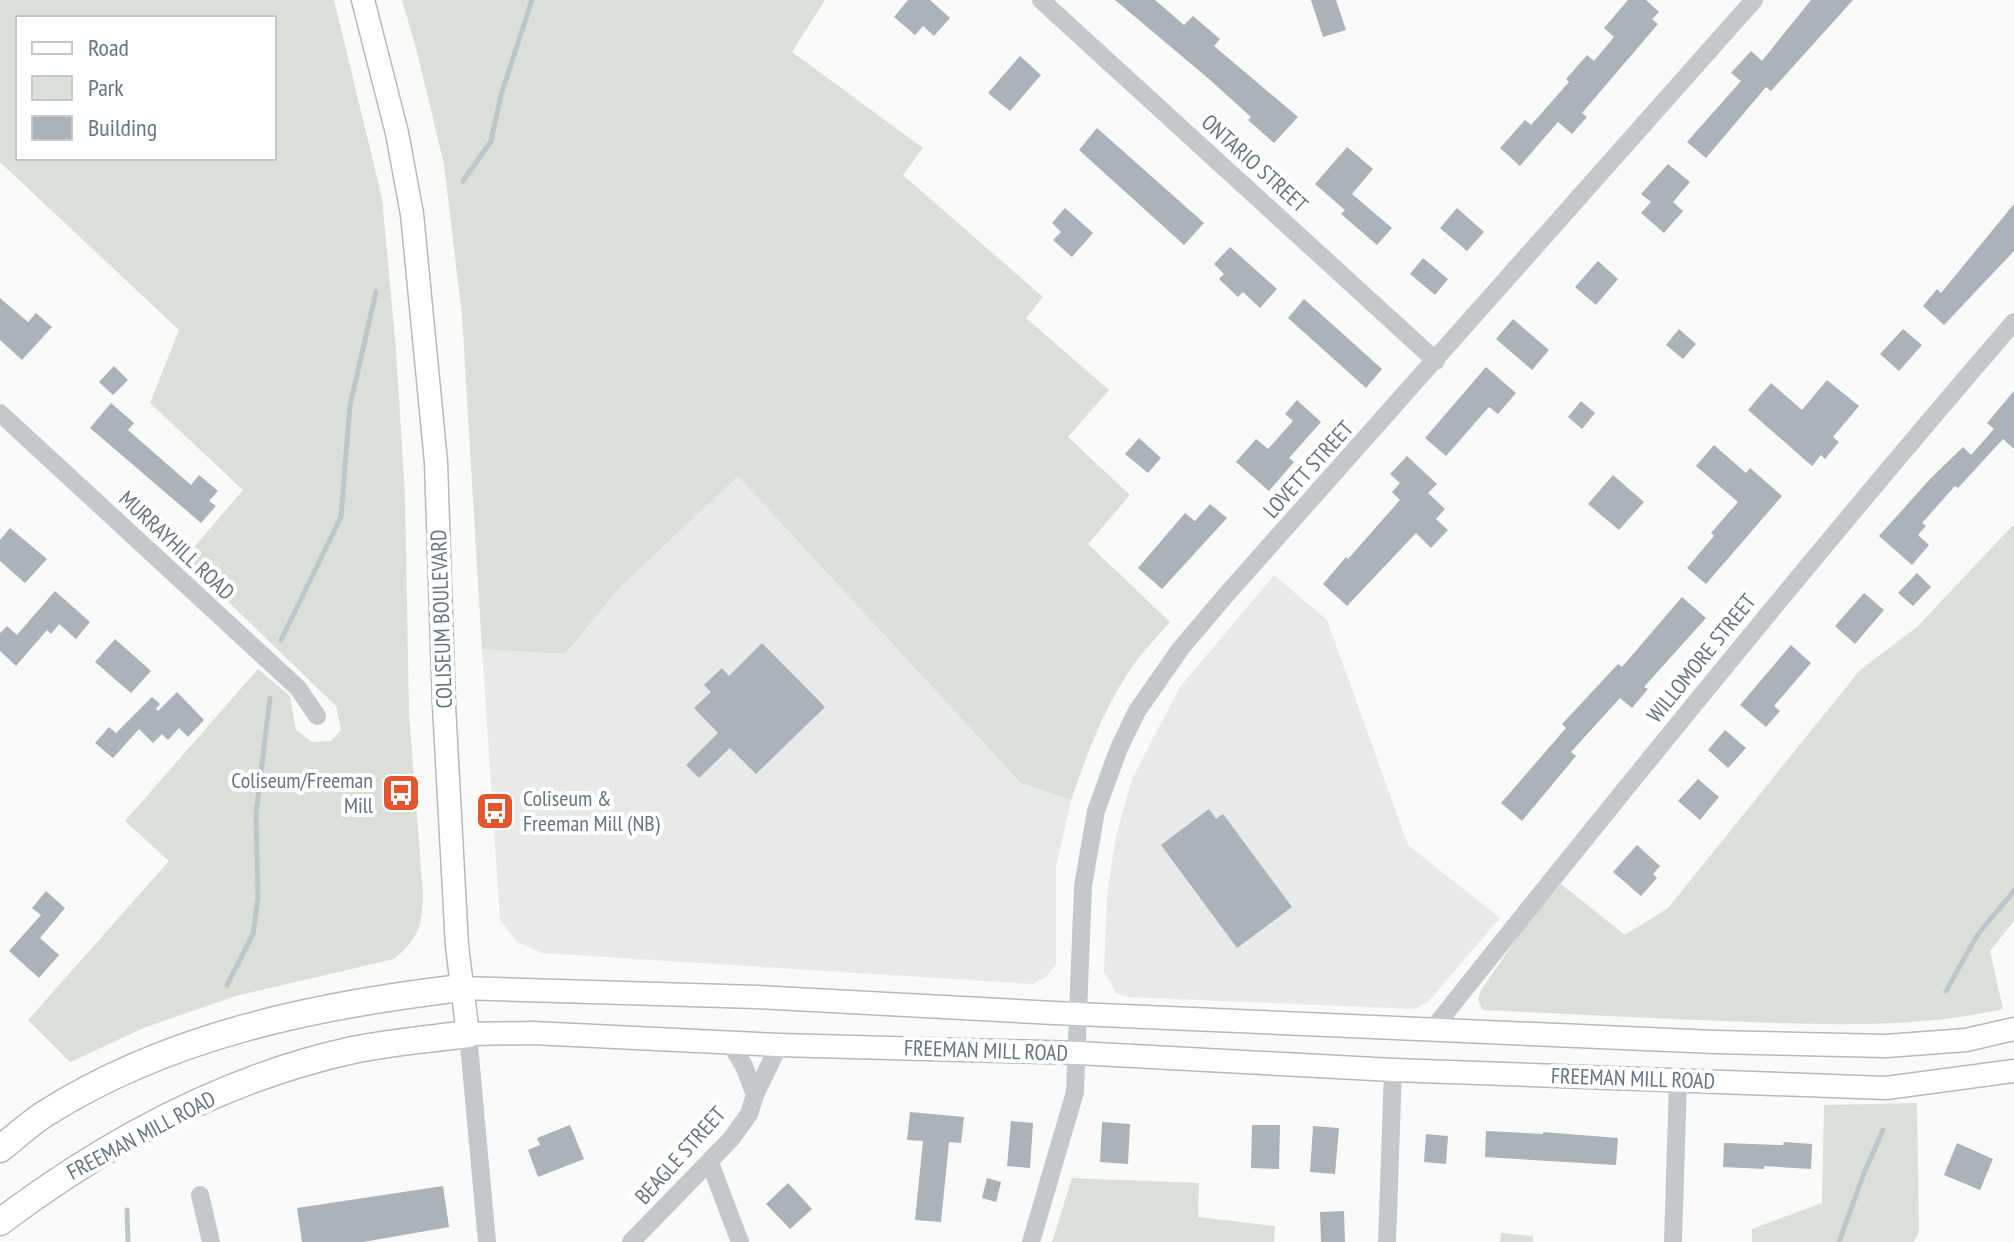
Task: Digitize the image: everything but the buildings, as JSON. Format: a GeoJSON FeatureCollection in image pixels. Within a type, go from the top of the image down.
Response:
{"type":"FeatureCollection","features":[{"type":"Feature","properties":{"kind":"highway","name":"FREEMAN MILL ROAD"},"geometry":{"type":"LineString","coordinates":[[0,1149],[42,1116],[99,1084],[174,1052],[270,1020],[369,999],[461,988]]}},
{"type":"Feature","properties":{"kind":"highway","name":"FREEMAN MILL ROAD"},"geometry":{"type":"LineString","coordinates":[[0,1222],[122,1141],[187,1106],[238,1084],[353,1050],[468,1034]]}},
{"type":"Feature","properties":{"kind":"main road","name":"COLISEUM BOULEVARD"},"geometry":{"type":"LineString","coordinates":[[363,0],[397,133],[412,214],[436,462],[444,705],[461,988],[468,1034]]}},
{"type":"Feature","properties":{"kind":"main road","name":"FREEMAN MILL ROAD"},"geometry":{"type":"LineString","coordinates":[[461,988],[757,997],[1432,1030],[1886,1046],[1966,1040],[2014,1029]]}},
{"type":"Feature","properties":{"kind":"main road","name":"FREEMAN MILL ROAD"},"geometry":{"type":"LineString","coordinates":[[468,1034],[533,1033],[779,1045],[1078,1053],[1393,1070],[1886,1088],[2014,1071]]}},
{"type":"Feature","properties":{"kind":"street","name":"ONTARIO STREET"},"geometry":{"type":"LineString","coordinates":[[1041,0],[1436,361]]}},
{"type":"Feature","properties":{"kind":"street","name":"LOVETT STREET"},"geometry":{"type":"LineString","coordinates":[[1031,1242],[1075,1092],[1083,886],[1090,837],[1107,778],[1137,711],[1181,648],[1226,595],[1754,0]]}},
{"type":"Feature","properties":{"kind":"street","name":"WILLOMORE STREET"},"geometry":{"type":"LineString","coordinates":[[1432,1030],[1611,805],[1868,492],[2014,322]]}},
{"type":"Feature","properties":{"kind":"street","name":"MURRAYHILL ROAD"},"geometry":{"type":"LineString","coordinates":[[0,413],[298,688],[317,716]]}},
{"type":"Feature","properties":{"kind":"street","name":"COLISEUM BOULEVARD"},"geometry":{"type":"LineString","coordinates":[[468,1034],[487,1242]]}},
{"type":"Feature","properties":{"kind":"street"},"geometry":{"type":"LineString","coordinates":[[730,1043],[744,1066],[755,1095]]}},
{"type":"Feature","properties":{"kind":"street","name":"BEAGLE STREET"},"geometry":{"type":"LineString","coordinates":[[631,1242],[710,1163],[749,1114],[779,1045]]}},
{"type":"Feature","properties":{"kind":"street"},"geometry":{"type":"LineString","coordinates":[[1387,1242],[1393,1070]]}},
{"type":"Feature","properties":{"kind":"street"},"geometry":{"type":"LineString","coordinates":[[1673,1242],[1678,1081]]}},
{"type":"Feature","properties":{"kind":"street"},"geometry":{"type":"LineString","coordinates":[[710,1163],[740,1242]]}},
{"type":"Feature","properties":{"kind":"street"},"geometry":{"type":"LineString","coordinates":[[200,1195],[211,1242]]}},
{"type":"Feature","properties":{"kind":"shaded area"},"geometry":{"type":"Polygon","coordinates":[[[738,475],[1021,783],[1071,800],[1056,868],[1056,964],[1046,977],[1033,984],[542,953],[517,942],[500,920],[482,649],[565,654],[621,586],[738,475]]]}},
{"type":"Feature","properties":{"kind":"shaded area"},"geometry":{"type":"Polygon","coordinates":[[[1274,575],[1327,620],[1408,845],[1500,918],[1428,1002],[1414,1009],[1127,997],[1116,993],[1104,972],[1107,895],[1116,836],[1132,779],[1180,687],[1274,575]]]}},
{"type":"Feature","properties":{"kind":"green space"},"geometry":{"type":"Polygon","coordinates":[[[0,0],[334,0],[382,198],[396,350],[405,495],[409,714],[423,895],[418,931],[394,959],[236,996],[146,1027],[70,1062],[28,1020],[169,861],[125,821],[258,669],[290,696],[296,730],[312,742],[331,741],[341,730],[336,706],[184,559],[243,490],[150,403],[179,330],[0,162],[0,0]]]}},
{"type":"Feature","properties":{"kind":"green space"},"geometry":{"type":"Polygon","coordinates":[[[402,0],[825,0],[792,52],[923,148],[903,175],[1043,297],[1026,318],[1109,390],[1068,437],[1130,495],[1088,544],[1170,622],[1137,660],[1116,693],[1091,745],[1071,800],[1021,783],[738,476],[621,586],[565,654],[482,649],[462,315],[444,164],[402,0]]]}},
{"type":"Feature","properties":{"kind":"green space"},"geometry":{"type":"Polygon","coordinates":[[[2014,524],[2014,921],[1990,951],[2003,1009],[1909,1022],[1845,1024],[1482,1010],[1478,999],[1481,990],[1525,926],[1561,884],[1625,935],[1668,908],[1860,670],[1917,627],[2014,524]]]}},
{"type":"Feature","properties":{"kind":"green space"},"geometry":{"type":"Polygon","coordinates":[[[1917,1103],[1919,1232],[1914,1242],[1752,1242],[1752,1229],[1822,1203],[1824,1105],[1917,1103]]]}},
{"type":"Feature","properties":{"kind":"green space"},"geometry":{"type":"Polygon","coordinates":[[[1072,1178],[1199,1183],[1198,1217],[1275,1226],[1274,1242],[1052,1242],[1072,1178]]]}},
{"type":"Feature","properties":{"kind":"green space"},"geometry":{"type":"Polygon","coordinates":[[[1501,1233],[1533,1236],[1533,1242],[1500,1242],[1501,1233]]]}},
{"type":"Feature","properties":{"kind":"waterway"},"geometry":{"type":"LineString","coordinates":[[463,181],[491,141],[501,95],[532,0]]}},
{"type":"Feature","properties":{"kind":"waterway"},"geometry":{"type":"LineString","coordinates":[[281,640],[341,517],[350,405],[376,292]]}},
{"type":"Feature","properties":{"kind":"waterway"},"geometry":{"type":"LineString","coordinates":[[227,985],[253,934],[258,898],[256,814],[270,698]]}},
{"type":"Feature","properties":{"kind":"waterway"},"geometry":{"type":"LineString","coordinates":[[1946,991],[1978,934],[2014,891]]}},
{"type":"Feature","properties":{"kind":"waterway"},"geometry":{"type":"LineString","coordinates":[[1839,1242],[1883,1130]]}},
{"type":"Feature","properties":{"kind":"waterway"},"geometry":{"type":"LineString","coordinates":[[127,1210],[128,1242]]}},
{"type":"Feature","properties":{"kind":"place","name":"Coliseum/Freeman Mill"},"geometry":{"type":"Point","coordinates":[401,793]}},
{"type":"Feature","properties":{"kind":"place","name":"Coliseum & Freeman Mill (NB)"},"geometry":{"type":"Point","coordinates":[495,811]}}]}
